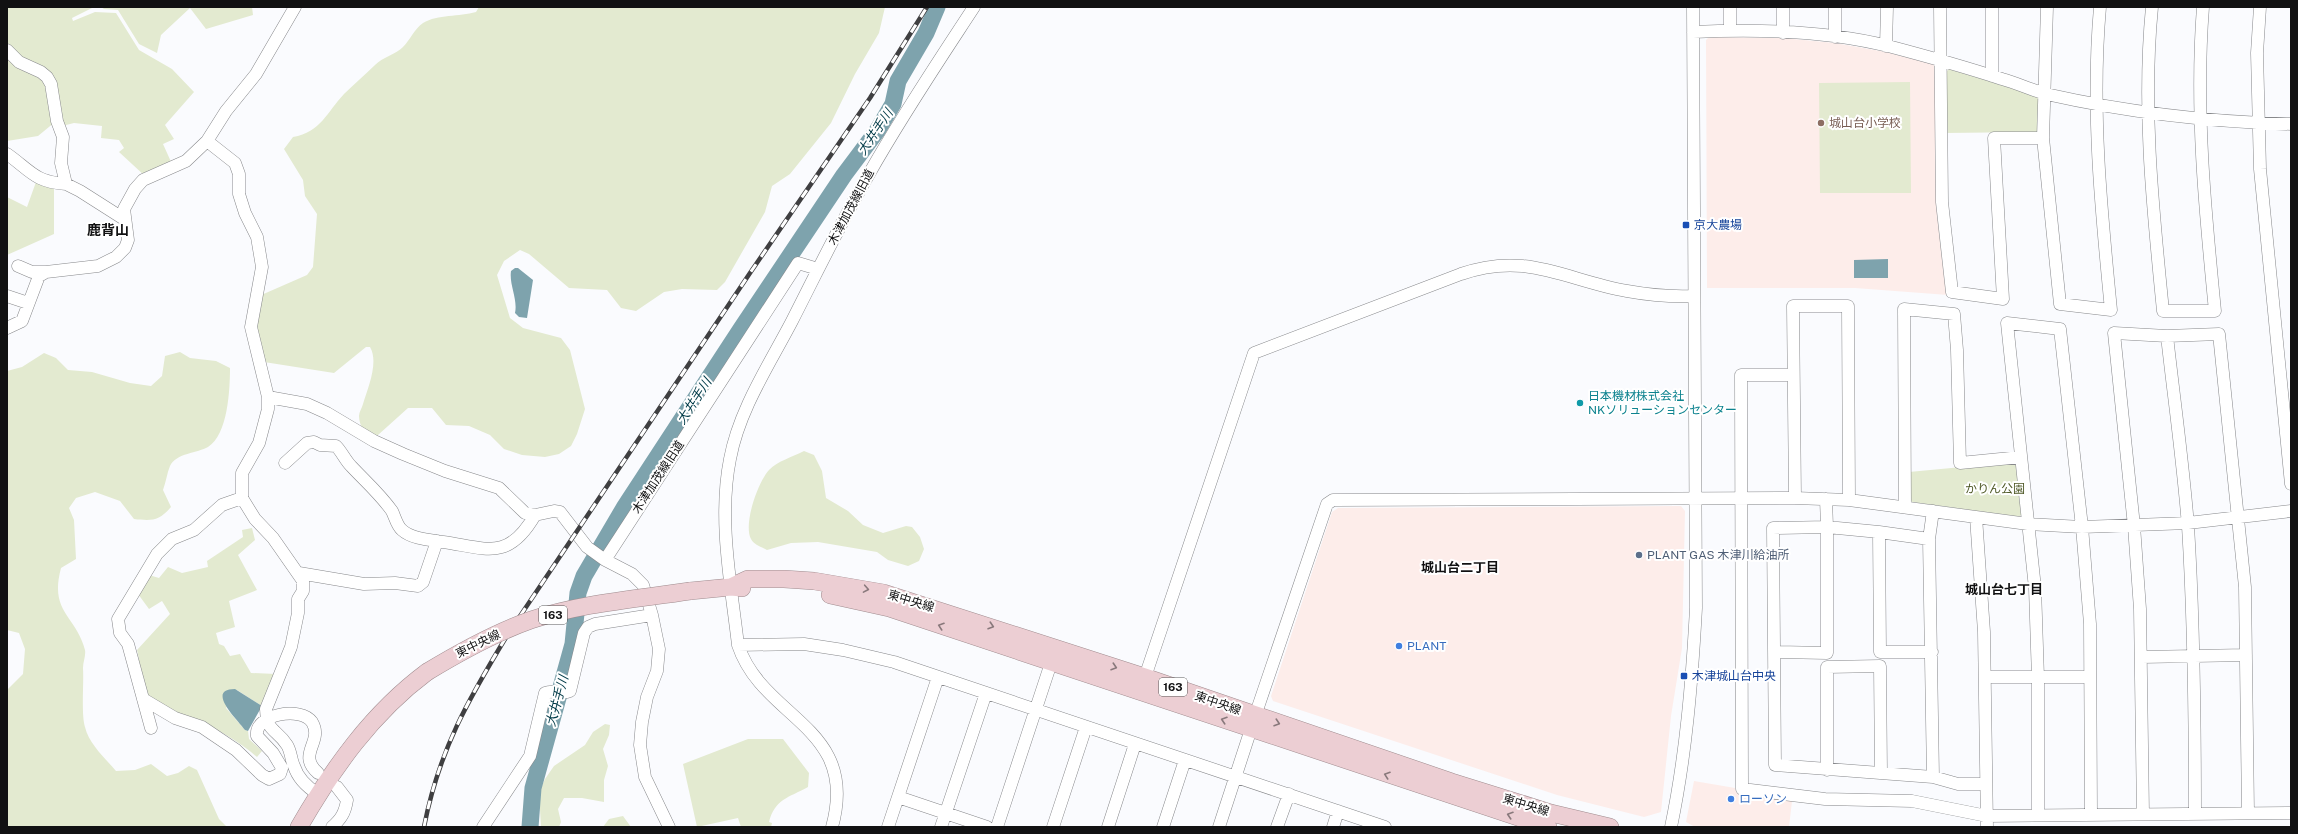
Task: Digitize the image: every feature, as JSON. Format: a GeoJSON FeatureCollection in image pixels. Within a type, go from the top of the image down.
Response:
{"type":"FeatureCollection","features":[{"type":"Feature","properties":{"kind":"highway","name":"東中央線"},"geometry":{"type":"LineString","coordinates":[[732,587],[748,580],[784,579],[814,581],[884,593],[1145,677],[1253,722],[1548,827]]}},
{"type":"Feature","properties":{"kind":"highway","name":"東中央線"},"geometry":{"type":"LineString","coordinates":[[299,827],[318,794],[349,750],[390,702],[427,672],[463,650],[532,620],[598,604],[690,591],[732,587],[748,589],[789,588],[843,596],[889,608],[1051,662],[1551,813],[1610,827]]}},
{"type":"Feature","properties":{"kind":"street"},"geometry":{"type":"LineString","coordinates":[[18,266],[32,272],[46,272],[98,266],[116,257],[124,248],[128,240],[124,219],[124,209],[128,199],[143,180],[186,161],[207,141],[226,112],[256,74],[295,7]]}},
{"type":"Feature","properties":{"kind":"street","name":"木津加茂線旧道"},"geometry":{"type":"LineString","coordinates":[[605,560],[798,263],[818,269],[869,174],[974,7]]}},
{"type":"Feature","properties":{"kind":"street"},"geometry":{"type":"LineString","coordinates":[[1671,827],[1681,779],[1692,675],[1696,608],[1693,7]]}},
{"type":"Feature","properties":{"kind":"street"},"geometry":{"type":"LineString","coordinates":[[1730,7],[1730,31]]}},
{"type":"Feature","properties":{"kind":"street"},"geometry":{"type":"LineString","coordinates":[[1783,7],[1783,33]]}},
{"type":"Feature","properties":{"kind":"street"},"geometry":{"type":"LineString","coordinates":[[1835,7],[1836,37]]}},
{"type":"Feature","properties":{"kind":"street"},"geometry":{"type":"LineString","coordinates":[[1886,46],[1887,7]]}},
{"type":"Feature","properties":{"kind":"street"},"geometry":{"type":"LineString","coordinates":[[1940,7],[1942,202],[1952,292],[2003,299],[1994,138],[2043,138]]}},
{"type":"Feature","properties":{"kind":"street"},"geometry":{"type":"LineString","coordinates":[[1992,7],[1992,76]]}},
{"type":"Feature","properties":{"kind":"street"},"geometry":{"type":"LineString","coordinates":[[2047,7],[2043,138],[2060,304],[2111,310],[2098,157],[2097,104],[2100,7]]}},
{"type":"Feature","properties":{"kind":"street"},"geometry":{"type":"LineString","coordinates":[[2152,7],[2148,112],[2153,203],[2163,311],[2216,311],[2204,200],[2201,120],[2203,7]]}},
{"type":"Feature","properties":{"kind":"street"},"geometry":{"type":"LineString","coordinates":[[2260,7],[2256,53],[2266,238],[2291,484]]}},
{"type":"Feature","properties":{"kind":"street"},"geometry":{"type":"LineString","coordinates":[[1693,32],[1730,31],[1836,37],[1886,46],[1992,76],[2044,93],[2097,104],[2201,120],[2259,124],[2291,124]]}},
{"type":"Feature","properties":{"kind":"street"},"geometry":{"type":"LineString","coordinates":[[7,50],[19,62],[41,72],[51,84],[57,121],[63,137],[61,163],[66,184]]}},
{"type":"Feature","properties":{"kind":"street"},"geometry":{"type":"LineString","coordinates":[[207,141],[235,163],[239,174],[239,194],[245,213],[257,237],[262,267],[251,327],[268,397],[268,409],[260,443],[242,472],[242,498],[255,519],[273,538],[304,582],[298,599],[298,613],[291,647],[266,709],[267,720],[272,730],[282,738],[288,747],[299,778],[318,794]]}},
{"type":"Feature","properties":{"kind":"street"},"geometry":{"type":"LineString","coordinates":[[7,154],[32,176],[56,184],[66,184],[80,191],[124,219]]}},
{"type":"Feature","properties":{"kind":"street"},"geometry":{"type":"LineString","coordinates":[[1145,677],[1254,353],[1460,274],[1492,265],[1533,266],[1626,291],[1694,296]]}},
{"type":"Feature","properties":{"kind":"street"},"geometry":{"type":"LineString","coordinates":[[818,269],[750,402],[735,437],[730,458],[725,500],[738,645],[743,657],[758,682],[804,723],[818,738],[828,754],[834,772],[837,797],[832,827]]}},
{"type":"Feature","properties":{"kind":"street"},"geometry":{"type":"LineString","coordinates":[[7,328],[22,321],[39,276],[46,272]]}},
{"type":"Feature","properties":{"kind":"street"},"geometry":{"type":"LineString","coordinates":[[7,296],[28,303]]}},
{"type":"Feature","properties":{"kind":"street"},"geometry":{"type":"LineString","coordinates":[[1794,498],[1793,306],[1848,306],[1849,500]]}},
{"type":"Feature","properties":{"kind":"street"},"geometry":{"type":"LineString","coordinates":[[1904,507],[1904,309],[1954,314],[1957,350],[1960,463],[2021,457]]}},
{"type":"Feature","properties":{"kind":"street"},"geometry":{"type":"LineString","coordinates":[[2038,815],[2038,678],[2035,588],[2007,323],[2060,329],[2082,527],[2090,624],[2091,814]]}},
{"type":"Feature","properties":{"kind":"street"},"geometry":{"type":"LineString","coordinates":[[2143,814],[2142,657],[2134,526],[2114,333],[2167,336],[2219,334],[2245,587],[2248,812]]}},
{"type":"Feature","properties":{"kind":"street"},"geometry":{"type":"LineString","coordinates":[[2167,336],[2188,523],[2195,658],[2195,814]]}},
{"type":"Feature","properties":{"kind":"street"},"geometry":{"type":"LineString","coordinates":[[1793,375],[1741,374],[1742,789],[1825,799],[1912,802],[1987,822],[2038,815],[2195,814],[2248,812],[2291,813]]}},
{"type":"Feature","properties":{"kind":"street"},"geometry":{"type":"LineString","coordinates":[[268,397],[307,404],[327,413],[374,441],[445,471],[499,488],[525,513],[535,515],[554,511],[560,512],[587,547],[605,560],[632,574],[643,585],[652,615],[659,649],[657,671],[647,696],[642,722],[640,745],[645,777],[669,827]]}},
{"type":"Feature","properties":{"kind":"street"},"geometry":{"type":"LineString","coordinates":[[285,463],[307,444],[314,442],[320,445],[336,446],[350,465],[366,480],[392,512],[401,530],[417,538],[490,550],[503,547],[514,540],[528,528],[535,515]]}},
{"type":"Feature","properties":{"kind":"street"},"geometry":{"type":"LineString","coordinates":[[151,728],[128,644],[120,633],[118,619],[162,549],[172,539],[194,530],[222,505],[242,498]]}},
{"type":"Feature","properties":{"kind":"street"},"geometry":{"type":"LineString","coordinates":[[1219,827],[1327,504],[1333,500],[1696,498],[1826,499],[1849,500],[2028,524],[2082,527],[2188,523],[2291,511]]}},
{"type":"Feature","properties":{"kind":"street"},"geometry":{"type":"LineString","coordinates":[[1774,652],[1827,652],[1826,499]]}},
{"type":"Feature","properties":{"kind":"street"},"geometry":{"type":"LineString","coordinates":[[1933,511],[1929,539],[1933,777]]}},
{"type":"Feature","properties":{"kind":"street"},"geometry":{"type":"LineString","coordinates":[[1976,518],[1984,632],[1987,822]]}},
{"type":"Feature","properties":{"kind":"street"},"geometry":{"type":"LineString","coordinates":[[1929,539],[1827,527],[1773,528],[1775,765],[1933,777],[1958,784],[1986,784]]}},
{"type":"Feature","properties":{"kind":"street"},"geometry":{"type":"LineString","coordinates":[[1879,532],[1880,652],[1932,652]]}},
{"type":"Feature","properties":{"kind":"street"},"geometry":{"type":"LineString","coordinates":[[299,573],[364,584],[395,583],[418,586],[423,582],[438,541]]}},
{"type":"Feature","properties":{"kind":"street"},"geometry":{"type":"LineString","coordinates":[[301,594],[307,592],[319,576]]}},
{"type":"Feature","properties":{"kind":"street"},"geometry":{"type":"LineString","coordinates":[[483,827],[530,756],[545,693],[550,690],[564,694],[570,691],[584,633],[588,627],[595,624],[652,615]]}},
{"type":"Feature","properties":{"kind":"street"},"geometry":{"type":"LineString","coordinates":[[738,645],[804,644],[843,650],[894,662],[1135,744],[1338,810],[1371,825],[1385,827]]}},
{"type":"Feature","properties":{"kind":"street"},"geometry":{"type":"LineString","coordinates":[[2142,657],[2195,658],[2246,655]]}},
{"type":"Feature","properties":{"kind":"street"},"geometry":{"type":"LineString","coordinates":[[997,827],[1034,710],[1051,662]]}},
{"type":"Feature","properties":{"kind":"street"},"geometry":{"type":"LineString","coordinates":[[1827,770],[1827,667],[1880,666],[1881,773]]}},
{"type":"Feature","properties":{"kind":"street"},"geometry":{"type":"LineString","coordinates":[[888,827],[938,677]]}},
{"type":"Feature","properties":{"kind":"street"},"geometry":{"type":"LineString","coordinates":[[1985,677],[2090,677]]}},
{"type":"Feature","properties":{"kind":"street"},"geometry":{"type":"LineString","coordinates":[[941,827],[986,693]]}},
{"type":"Feature","properties":{"kind":"street"},"geometry":{"type":"LineString","coordinates":[[143,699],[175,718],[202,727],[236,750],[262,775],[269,779],[280,774],[282,768],[273,753],[257,736],[258,728],[273,717],[297,714],[305,716],[312,722],[316,737],[308,758],[312,768],[318,773]]}},
{"type":"Feature","properties":{"kind":"street"},"geometry":{"type":"LineString","coordinates":[[1053,827],[1086,727]]}},
{"type":"Feature","properties":{"kind":"street"},"geometry":{"type":"LineString","coordinates":[[1108,827],[1135,744]]}},
{"type":"Feature","properties":{"kind":"street"},"geometry":{"type":"LineString","coordinates":[[1163,827],[1185,760]]}},
{"type":"Feature","properties":{"kind":"street"},"geometry":{"type":"LineString","coordinates":[[332,827],[342,818],[346,805],[344,794],[337,787]]}},
{"type":"Feature","properties":{"kind":"street"},"geometry":{"type":"LineString","coordinates":[[1278,827],[1289,794]]}},
{"type":"Feature","properties":{"kind":"street"},"geometry":{"type":"LineString","coordinates":[[898,797],[987,827]]}},
{"type":"Feature","properties":{"kind":"street"},"geometry":{"type":"LineString","coordinates":[[1333,827],[1338,810]]}},
{"type":"Feature","properties":{"kind":"shaded area","name":"城山台小学校"},"geometry":{"type":"Polygon","coordinates":[[[1709,37],[1783,38],[1835,43],[1886,52],[1933,64],[1936,68],[1948,295],[1855,288],[1707,288],[1706,40],[1709,37]]]}},
{"type":"Feature","properties":{"kind":"shaded area"},"geometry":{"type":"Polygon","coordinates":[[[1681,506],[1685,511],[1682,648],[1671,716],[1661,812],[1644,817],[1557,795],[1273,701],[1271,696],[1332,512],[1338,508],[1681,506]]]}},
{"type":"Feature","properties":{"kind":"shaded area"},"geometry":{"type":"Polygon","coordinates":[[[1694,781],[1735,788],[1737,793],[1792,801],[1789,827],[1695,827],[1686,822],[1694,781]]]}},
{"type":"Feature","properties":{"kind":"green space"},"geometry":{"type":"Polygon","coordinates":[[[8,7],[94,7],[72,18],[73,21],[95,12],[116,13],[139,50],[172,69],[194,92],[165,125],[174,139],[163,144],[172,164],[145,176],[119,152],[124,148],[119,140],[101,138],[102,126],[74,123],[62,126],[56,90],[22,61],[7,45],[8,7]]]}},
{"type":"Feature","properties":{"kind":"green space"},"geometry":{"type":"Polygon","coordinates":[[[101,7],[252,7],[253,15],[206,29],[190,8],[161,35],[157,53],[139,44],[118,10],[104,9],[101,7]]]}},
{"type":"Feature","properties":{"kind":"green space"},"geometry":{"type":"Polygon","coordinates":[[[479,7],[885,7],[879,33],[855,74],[831,123],[790,174],[772,186],[765,212],[725,282],[717,290],[682,289],[664,292],[636,311],[621,308],[607,290],[569,288],[529,254],[520,250],[504,261],[497,275],[510,318],[523,328],[561,338],[570,350],[585,409],[577,434],[571,446],[559,454],[545,457],[522,455],[504,449],[490,435],[469,426],[446,425],[432,408],[408,408],[378,435],[367,433],[360,423],[359,413],[363,406],[372,375],[373,360],[370,347],[366,347],[334,373],[264,362],[257,325],[259,296],[307,275],[313,267],[317,214],[305,196],[303,180],[284,149],[293,137],[310,131],[317,126],[348,90],[378,62],[397,52],[403,47],[417,28],[423,23],[435,18],[476,12],[479,7]]]}},
{"type":"Feature","properties":{"kind":"green space"},"geometry":{"type":"Polygon","coordinates":[[[7,54],[45,78],[55,122],[38,136],[7,141],[7,54]]]}},
{"type":"Feature","properties":{"kind":"green space"},"geometry":{"type":"Polygon","coordinates":[[[1949,69],[2035,95],[2039,99],[2040,128],[2037,132],[1945,133],[1945,73],[1949,69]]]}},
{"type":"Feature","properties":{"kind":"green space"},"geometry":{"type":"Polygon","coordinates":[[[1910,82],[1911,193],[1820,193],[1819,83],[1910,82]]]}},
{"type":"Feature","properties":{"kind":"green space"},"geometry":{"type":"Polygon","coordinates":[[[36,182],[54,189],[54,234],[7,255],[7,197],[27,207],[36,182]]]}},
{"type":"Feature","properties":{"kind":"green space"},"geometry":{"type":"Polygon","coordinates":[[[180,352],[190,358],[216,361],[230,368],[228,399],[224,422],[220,433],[215,441],[208,447],[177,458],[173,462],[170,466],[163,490],[171,507],[163,515],[155,519],[134,519],[120,501],[95,492],[76,498],[69,508],[74,520],[76,559],[61,568],[58,583],[58,595],[65,613],[81,638],[85,650],[83,668],[84,721],[90,739],[102,756],[116,771],[135,770],[151,764],[167,776],[178,773],[189,766],[197,770],[219,819],[227,827],[7,827],[7,690],[23,674],[25,649],[19,633],[7,630],[7,371],[22,367],[44,353],[56,358],[68,370],[92,372],[130,383],[151,386],[162,376],[165,356],[180,352]]]}},
{"type":"Feature","properties":{"kind":"green space"},"geometry":{"type":"Polygon","coordinates":[[[804,451],[814,455],[822,471],[826,498],[848,511],[863,525],[883,533],[906,526],[912,527],[920,537],[924,549],[919,561],[908,566],[888,560],[877,552],[818,542],[791,543],[767,550],[754,543],[749,532],[750,514],[760,484],[769,470],[773,467],[804,451]]]}},
{"type":"Feature","properties":{"kind":"green space","name":"かりん公園"},"geometry":{"type":"Polygon","coordinates":[[[2015,462],[2018,465],[2023,513],[2019,517],[1912,502],[1909,497],[1909,472],[2015,462]]]}},
{"type":"Feature","properties":{"kind":"green space"},"geometry":{"type":"Polygon","coordinates":[[[252,528],[255,540],[238,555],[257,590],[229,601],[235,627],[216,633],[219,644],[224,646],[230,656],[240,654],[251,673],[276,674],[262,706],[237,690],[226,708],[245,730],[248,731],[249,739],[262,751],[257,757],[223,733],[208,725],[164,709],[152,700],[147,694],[143,685],[137,650],[170,614],[162,601],[149,609],[138,594],[149,575],[159,578],[168,567],[182,573],[208,567],[207,561],[243,537],[242,530],[252,528]]]}},
{"type":"Feature","properties":{"kind":"green space"},"geometry":{"type":"Polygon","coordinates":[[[605,724],[610,725],[609,735],[603,749],[608,766],[604,780],[604,802],[582,798],[564,798],[558,809],[561,822],[559,827],[541,827],[539,792],[545,779],[554,766],[585,745],[593,732],[605,724]]]}},
{"type":"Feature","properties":{"kind":"green space"},"geometry":{"type":"Polygon","coordinates":[[[748,739],[783,739],[809,773],[808,787],[783,800],[775,808],[769,822],[772,823],[771,827],[741,827],[738,818],[697,827],[683,764],[748,739]]]}},
{"type":"Feature","properties":{"kind":"green space"},"geometry":{"type":"Polygon","coordinates":[[[623,816],[631,827],[603,827],[609,819],[623,816]]]}},
{"type":"Feature","properties":{"kind":"water"},"geometry":{"type":"Polygon","coordinates":[[[1888,259],[1888,278],[1854,278],[1854,260],[1888,259]]]}},
{"type":"Feature","properties":{"kind":"water"},"geometry":{"type":"Polygon","coordinates":[[[518,268],[533,280],[527,318],[519,317],[515,313],[516,308],[511,282],[511,271],[518,268]]]}},
{"type":"Feature","properties":{"kind":"water"},"geometry":{"type":"Polygon","coordinates":[[[235,689],[262,706],[248,731],[245,730],[231,714],[223,700],[223,694],[226,690],[235,689]]]}},
{"type":"Feature","properties":{"kind":"waterway","name":"大井手川"},"geometry":{"type":"LineString","coordinates":[[530,827],[533,788],[573,644],[578,593],[584,576],[624,508],[741,329],[844,175],[877,131],[893,104],[898,81],[926,33],[937,7]]}},
{"type":"Feature","properties":{"kind":"railway"},"geometry":{"type":"LineString","coordinates":[[424,827],[430,799],[438,774],[457,726],[480,681],[508,634],[750,273],[870,98],[927,7]]}},
{"type":"Feature","properties":{"kind":"place","name":"城山台小学校"},"geometry":{"type":"Point","coordinates":[1821,123]}},
{"type":"Feature","properties":{"kind":"place","name":"京大農場"},"geometry":{"type":"Point","coordinates":[1686,225]}},
{"type":"Feature","properties":{"kind":"place","name":"日本機材株式会社 NKソリューションセンター"},"geometry":{"type":"Point","coordinates":[1580,403]}},
{"type":"Feature","properties":{"kind":"place","name":"PLANT GAS 木津川給油所"},"geometry":{"type":"Point","coordinates":[1639,555]}},
{"type":"Feature","properties":{"kind":"place","name":"PLANT"},"geometry":{"type":"Point","coordinates":[1399,646]}},
{"type":"Feature","properties":{"kind":"place","name":"木津城山台中央"},"geometry":{"type":"Point","coordinates":[1684,676]}},
{"type":"Feature","properties":{"kind":"place","name":"ローソン"},"geometry":{"type":"Point","coordinates":[1731,799]}},
{"type":"Feature","properties":{"kind":"district","name":"鹿背山"},"geometry":{"type":"Point","coordinates":[108,230]}},
{"type":"Feature","properties":{"kind":"district","name":"城山台二丁目"},"geometry":{"type":"Point","coordinates":[1460,567]}},
{"type":"Feature","properties":{"kind":"district","name":"城山台七丁目"},"geometry":{"type":"Point","coordinates":[2004,589]}}]}
